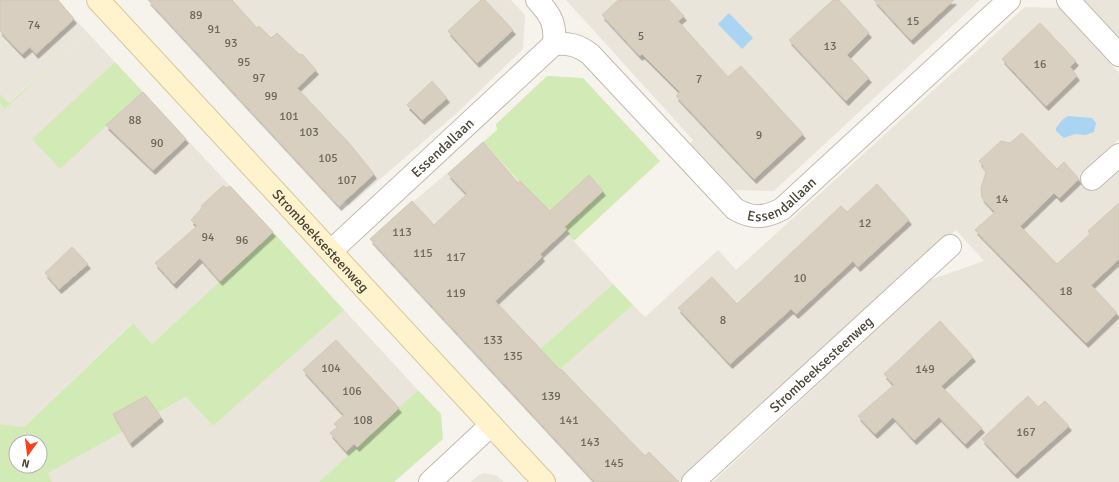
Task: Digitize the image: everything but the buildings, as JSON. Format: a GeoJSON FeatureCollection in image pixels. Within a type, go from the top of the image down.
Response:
{"type":"FeatureCollection","features":[{"type":"Feature","properties":{"kind":"street","name":"Strombeeksesteenweg"},"geometry":{"type":"LineString","coordinates":[[98,0],[544,482]]}},
{"type":"Feature","properties":{"kind":"street"},"geometry":{"type":"LineString","coordinates":[[537,0],[551,18],[555,31],[554,44]]}},
{"type":"Feature","properties":{"kind":"street","name":"Essendallaan"},"geometry":{"type":"LineString","coordinates":[[330,251],[554,44],[566,43],[579,46],[590,54],[735,209],[745,215],[757,217],[770,215],[782,209],[1009,0]]}},
{"type":"Feature","properties":{"kind":"street"},"geometry":{"type":"LineString","coordinates":[[1068,0],[1119,55]]}},
{"type":"Feature","properties":{"kind":"street"},"geometry":{"type":"LineString","coordinates":[[1092,179],[1119,155]]}},
{"type":"Feature","properties":{"kind":"street","name":"Strombeeksesteenweg"},"geometry":{"type":"LineString","coordinates":[[693,482],[950,246]]}},
{"type":"Feature","properties":{"kind":"street"},"geometry":{"type":"LineString","coordinates":[[430,482],[491,425]]}},
{"type":"Feature","properties":{"kind":"shaded area"},"geometry":{"type":"Polygon","coordinates":[[[0,0],[57,0],[115,62],[33,139],[60,168],[143,92],[273,232],[152,344],[132,323],[24,427],[0,424],[0,104],[5,109],[83,36],[8,103],[0,94],[0,0]]]}},
{"type":"Feature","properties":{"kind":"shaded area"},"geometry":{"type":"Polygon","coordinates":[[[151,0],[511,0],[525,15],[523,49],[459,111],[349,206],[151,0]]]}},
{"type":"Feature","properties":{"kind":"shaded area"},"geometry":{"type":"Polygon","coordinates":[[[566,0],[980,0],[774,191],[734,190],[690,144],[693,140],[566,0]]]}},
{"type":"Feature","properties":{"kind":"shaded area"},"geometry":{"type":"Polygon","coordinates":[[[1082,0],[1119,0],[1119,40],[1082,0]]]}},
{"type":"Feature","properties":{"kind":"shaded area"},"geometry":{"type":"Polygon","coordinates":[[[1025,7],[1059,8],[1119,73],[1119,139],[1080,174],[1095,191],[1119,170],[1119,482],[713,482],[930,280],[984,261],[956,230],[680,482],[595,482],[522,403],[633,305],[645,317],[718,250],[736,270],[1025,7]]]}},
{"type":"Feature","properties":{"kind":"shaded area"},"geometry":{"type":"Polygon","coordinates":[[[483,142],[613,284],[503,382],[370,239],[483,142]]]}},
{"type":"Feature","properties":{"kind":"shaded area"},"geometry":{"type":"Polygon","coordinates":[[[344,310],[418,390],[319,482],[52,482],[48,474],[186,397],[213,426],[344,310]]]}},
{"type":"Feature","properties":{"kind":"shaded area"},"geometry":{"type":"Polygon","coordinates":[[[484,473],[497,476],[504,482],[471,482],[479,475],[484,473]]]}},
{"type":"Feature","properties":{"kind":"green space"},"geometry":{"type":"Polygon","coordinates":[[[87,32],[5,109],[0,104],[0,94],[9,103],[87,32]]]}},
{"type":"Feature","properties":{"kind":"green space"},"geometry":{"type":"Polygon","coordinates":[[[115,62],[143,92],[60,169],[32,139],[115,62]]]}},
{"type":"Feature","properties":{"kind":"green space"},"geometry":{"type":"Polygon","coordinates":[[[547,76],[583,78],[660,161],[574,241],[483,142],[497,130],[496,124],[547,76]]]}},
{"type":"Feature","properties":{"kind":"green space"},"geometry":{"type":"Polygon","coordinates":[[[273,232],[344,310],[213,426],[186,397],[48,473],[52,482],[0,482],[0,424],[24,427],[133,323],[152,344],[273,232]]]}},
{"type":"Feature","properties":{"kind":"green space"},"geometry":{"type":"Polygon","coordinates":[[[613,284],[633,305],[522,403],[503,382],[613,284]]]}},
{"type":"Feature","properties":{"kind":"green space"},"geometry":{"type":"Polygon","coordinates":[[[418,390],[441,414],[443,439],[394,482],[319,482],[418,390]]]}},
{"type":"Feature","properties":{"kind":"water"},"geometry":{"type":"Polygon","coordinates":[[[729,13],[753,38],[742,49],[718,24],[729,13]]]}},
{"type":"Feature","properties":{"kind":"water"},"geometry":{"type":"Polygon","coordinates":[[[1068,116],[1092,118],[1096,123],[1094,132],[1086,135],[1075,134],[1064,138],[1056,131],[1056,128],[1062,120],[1068,116]]]}}]}
